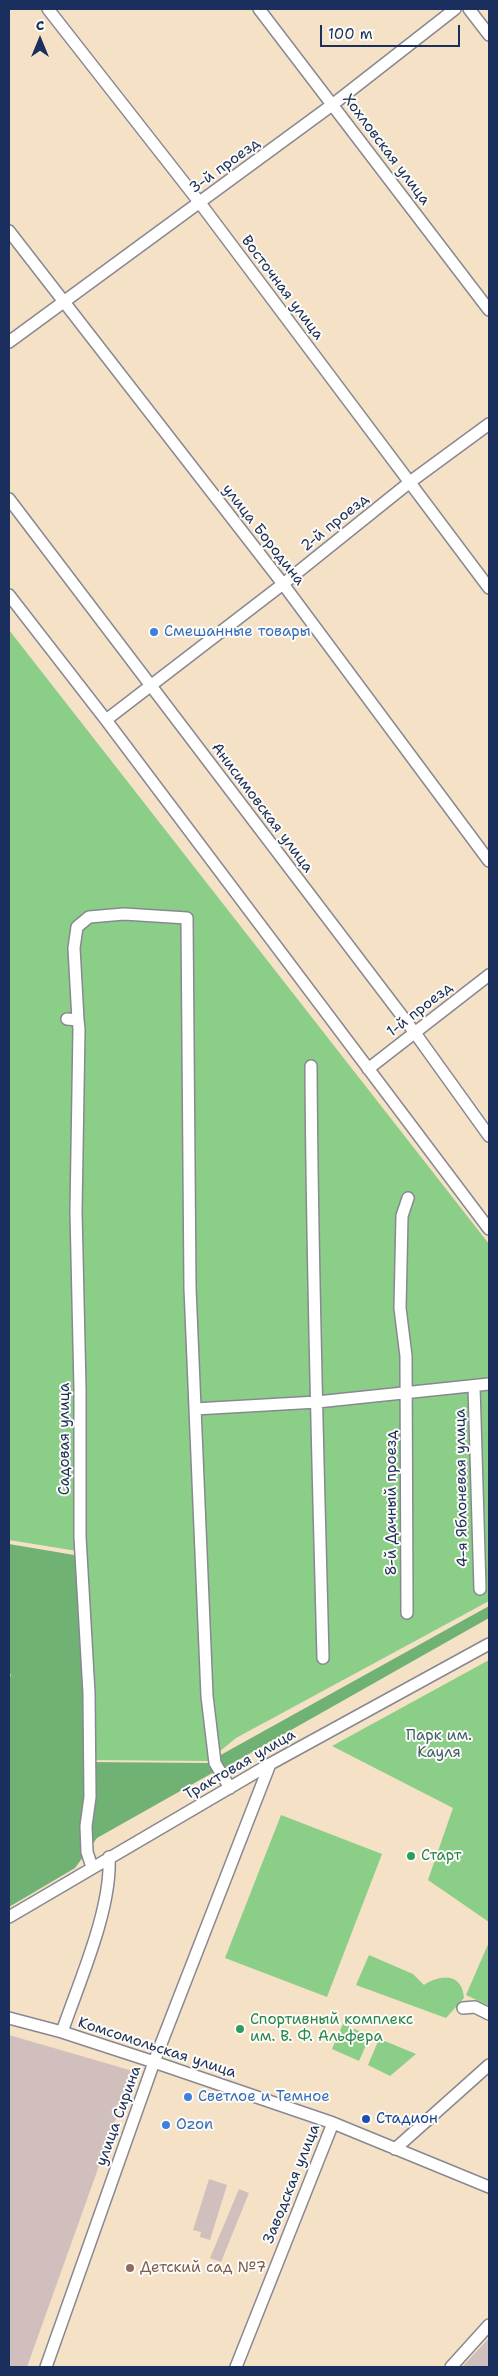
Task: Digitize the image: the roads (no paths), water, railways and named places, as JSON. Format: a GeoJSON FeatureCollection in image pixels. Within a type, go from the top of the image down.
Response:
{"type":"FeatureCollection","features":[{"type":"Feature","properties":{"kind":"street","name":"Восточная улица"},"geometry":{"type":"LineString","coordinates":[[48,9],[200,203],[489,588]]}},
{"type":"Feature","properties":{"kind":"street","name":"Хохловская улица"},"geometry":{"type":"LineString","coordinates":[[259,9],[489,310]]}},
{"type":"Feature","properties":{"kind":"street","name":"3-й проезд"},"geometry":{"type":"LineString","coordinates":[[9,342],[332,105],[455,9]]}},
{"type":"Feature","properties":{"kind":"street"},"geometry":{"type":"LineString","coordinates":[[469,9],[489,35]]}},
{"type":"Feature","properties":{"kind":"street","name":"улица Бородина"},"geometry":{"type":"LineString","coordinates":[[9,231],[283,584],[489,862]]}},
{"type":"Feature","properties":{"kind":"street","name":"2-й проезд"},"geometry":{"type":"LineString","coordinates":[[106,720],[283,584],[410,482],[489,424]]}},
{"type":"Feature","properties":{"kind":"street","name":"Анисимовская улица"},"geometry":{"type":"LineString","coordinates":[[9,499],[149,686],[415,1033],[489,1136]]}},
{"type":"Feature","properties":{"kind":"street"},"geometry":{"type":"LineString","coordinates":[[9,595],[106,720],[489,1229]]}},
{"type":"Feature","properties":{"kind":"street","name":"Садовая улица"},"geometry":{"type":"LineString","coordinates":[[92,1867],[87,1852],[86,1826],[90,1797],[89,1693],[80,1537],[80,1389],[76,1210],[79,1029],[72,1020],[74,948],[77,927],[89,917],[124,914],[187,918],[190,1288],[195,1408]]}},
{"type":"Feature","properties":{"kind":"street","name":"1-й проезд"},"geometry":{"type":"LineString","coordinates":[[368,1069],[489,975]]}},
{"type":"Feature","properties":{"kind":"street"},"geometry":{"type":"LineString","coordinates":[[311,1066],[312,1284],[317,1402],[323,1658]]}},
{"type":"Feature","properties":{"kind":"street","name":"8-й Дачный проезд"},"geometry":{"type":"LineString","coordinates":[[407,1613],[407,1393],[406,1356],[400,1308],[402,1216],[408,1198]]}},
{"type":"Feature","properties":{"kind":"street"},"geometry":{"type":"LineString","coordinates":[[230,1788],[215,1763],[208,1696],[195,1408],[317,1402],[489,1384]]}},
{"type":"Feature","properties":{"kind":"street","name":"4-я Яблоневая улица"},"geometry":{"type":"LineString","coordinates":[[474,1386],[480,1589]]}},
{"type":"Feature","properties":{"kind":"street","name":"Трактовая улица"},"geometry":{"type":"LineString","coordinates":[[9,1917],[270,1764],[489,1644]]}},
{"type":"Feature","properties":{"kind":"street","name":"улица Сирина"},"geometry":{"type":"LineString","coordinates":[[46,2367],[154,2062],[270,1764]]}},
{"type":"Feature","properties":{"kind":"street"},"geometry":{"type":"LineString","coordinates":[[62,2032],[102,1912],[110,1874],[109,1857]]}},
{"type":"Feature","properties":{"kind":"street"},"geometry":{"type":"LineString","coordinates":[[463,2008],[476,2007],[489,2014]]}},
{"type":"Feature","properties":{"kind":"street","name":"Комсомольская улица"},"geometry":{"type":"LineString","coordinates":[[9,2018],[62,2032],[333,2123],[489,2187]]}},
{"type":"Feature","properties":{"kind":"street"},"geometry":{"type":"LineString","coordinates":[[395,2149],[489,2065]]}},
{"type":"Feature","properties":{"kind":"street","name":"Заводская улица"},"geometry":{"type":"LineString","coordinates":[[236,2367],[333,2123]]}},
{"type":"Feature","properties":{"kind":"street"},"geometry":{"type":"LineString","coordinates":[[451,2367],[489,2326]]}},
{"type":"Feature","properties":{"kind":"place","name":"Смешанные товары"},"geometry":{"type":"Point","coordinates":[154,632]}},
{"type":"Feature","properties":{"kind":"place","name":"Старт"},"geometry":{"type":"Point","coordinates":[411,1856]}},
{"type":"Feature","properties":{"kind":"place","name":"Спортивный комплекс им. В. Ф. Альфера"},"geometry":{"type":"Point","coordinates":[240,2029]}},
{"type":"Feature","properties":{"kind":"place","name":"Светлое и Темное"},"geometry":{"type":"Point","coordinates":[188,2097]}},
{"type":"Feature","properties":{"kind":"place","name":"Стадион"},"geometry":{"type":"Point","coordinates":[366,2119]}},
{"type":"Feature","properties":{"kind":"place","name":"Ozon"},"geometry":{"type":"Point","coordinates":[166,2125]}},
{"type":"Feature","properties":{"kind":"place","name":"Детский сад №7"},"geometry":{"type":"Point","coordinates":[130,2268]}},
{"type":"Feature","properties":{"kind":"park label","name":"Парк им. Кауля"},"geometry":{"type":"Point","coordinates":[439,1744]}}]}
